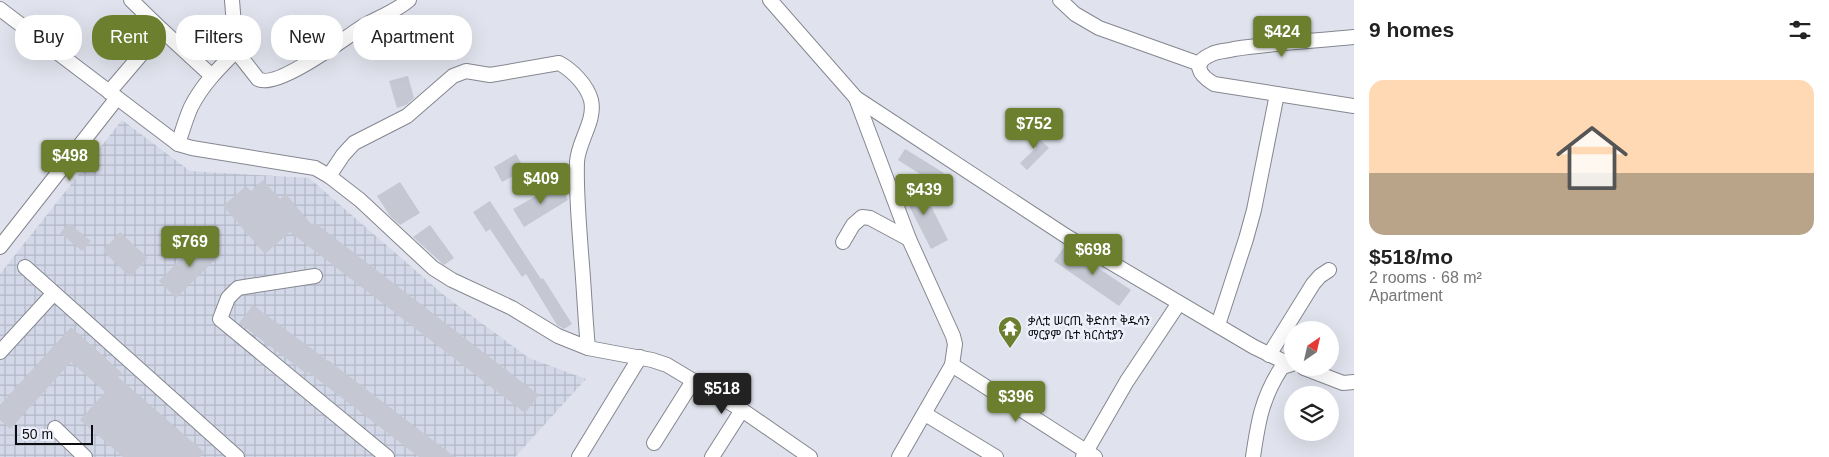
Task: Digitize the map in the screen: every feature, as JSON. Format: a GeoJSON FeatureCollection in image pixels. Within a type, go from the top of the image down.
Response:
{"type":"FeatureCollection","features":[{"type":"Feature","properties":{"kind":"street"},"geometry":{"type":"LineString","coordinates":[[130,0],[146,15]]}},
{"type":"Feature","properties":{"kind":"street"},"geometry":{"type":"LineString","coordinates":[[232,0],[233,15]]}},
{"type":"Feature","properties":{"kind":"street"},"geometry":{"type":"LineString","coordinates":[[243,60],[261,81],[268,80],[302,66],[409,0]]}},
{"type":"Feature","properties":{"kind":"street"},"geometry":{"type":"LineString","coordinates":[[770,0],[856,98],[1058,230],[1179,303],[1269,355],[1284,361]]}},
{"type":"Feature","properties":{"kind":"street"},"geometry":{"type":"LineString","coordinates":[[1060,0],[1075,14],[1099,28],[1200,64]]}},
{"type":"Feature","properties":{"kind":"street"},"geometry":{"type":"LineString","coordinates":[[0,9],[178,144],[192,148],[315,168],[329,176],[360,200],[433,268],[452,280],[512,308],[558,336],[588,348],[667,365],[742,410],[810,457]]}},
{"type":"Feature","properties":{"kind":"street"},"geometry":{"type":"LineString","coordinates":[[166,34],[212,76]]}},
{"type":"Feature","properties":{"kind":"street"},"geometry":{"type":"LineString","coordinates":[[1354,37],[1212,53],[1200,64],[1202,76],[1214,84],[1354,106]]}},
{"type":"Feature","properties":{"kind":"street"},"geometry":{"type":"LineString","coordinates":[[1,243],[139,60]]}},
{"type":"Feature","properties":{"kind":"street"},"geometry":{"type":"LineString","coordinates":[[178,144],[190,109],[212,76],[227,60]]}},
{"type":"Feature","properties":{"kind":"street"},"geometry":{"type":"LineString","coordinates":[[329,176],[343,155],[354,143],[407,116],[453,76],[466,71],[490,75],[559,63],[564,66],[576,76],[587,90],[591,100],[592,114],[579,149],[576,200],[588,348]]}},
{"type":"Feature","properties":{"kind":"street"},"geometry":{"type":"LineString","coordinates":[[1218,325],[1252,217],[1278,94]]}},
{"type":"Feature","properties":{"kind":"street"},"geometry":{"type":"LineString","coordinates":[[856,98],[909,240],[953,336],[954,344],[952,365],[900,456]]}},
{"type":"Feature","properties":{"kind":"street"},"geometry":{"type":"LineString","coordinates":[[843,242],[853,225],[862,217],[870,218],[909,240]]}},
{"type":"Feature","properties":{"kind":"street"},"geometry":{"type":"LineString","coordinates":[[25,267],[237,457]]}},
{"type":"Feature","properties":{"kind":"street"},"geometry":{"type":"LineString","coordinates":[[1269,355],[1303,298],[1320,276],[1328,270]]}},
{"type":"Feature","properties":{"kind":"street"},"geometry":{"type":"LineString","coordinates":[[315,276],[238,288],[228,298],[220,319],[387,457]]}},
{"type":"Feature","properties":{"kind":"street"},"geometry":{"type":"LineString","coordinates":[[0,352],[54,293]]}},
{"type":"Feature","properties":{"kind":"street"},"geometry":{"type":"LineString","coordinates":[[952,365],[1088,455],[1127,381],[1179,303]]}},
{"type":"Feature","properties":{"kind":"street"},"geometry":{"type":"LineString","coordinates":[[579,457],[640,358]]}},
{"type":"Feature","properties":{"kind":"street"},"geometry":{"type":"LineString","coordinates":[[1253,457],[1258,427],[1269,388],[1284,366]]}},
{"type":"Feature","properties":{"kind":"street"},"geometry":{"type":"LineString","coordinates":[[1324,376],[1343,384],[1353,384]]}},
{"type":"Feature","properties":{"kind":"street"},"geometry":{"type":"LineString","coordinates":[[654,443],[693,381]]}},
{"type":"Feature","properties":{"kind":"street"},"geometry":{"type":"LineString","coordinates":[[716,456],[742,410]]}},
{"type":"Feature","properties":{"kind":"street"},"geometry":{"type":"LineString","coordinates":[[925,414],[996,457]]}},
{"type":"Feature","properties":{"kind":"street"},"geometry":{"type":"LineString","coordinates":[[55,428],[85,457]]}},
{"type":"Feature","properties":{"kind":"shaded area"},"geometry":{"type":"Polygon","coordinates":[[[122,120],[190,171],[309,178],[445,296],[529,358],[586,379],[515,457],[0,457],[0,274],[122,120]]]}},
{"type":"Feature","properties":{"kind":"building"},"geometry":{"type":"Polygon","coordinates":[[[408,76],[414,98],[406,105],[397,108],[389,81],[408,76]]]}},
{"type":"Feature","properties":{"kind":"building"},"geometry":{"type":"Polygon","coordinates":[[[1030,130],[1049,148],[1027,170],[1020,163],[1036,148],[1024,136],[1030,130]]]}},
{"type":"Feature","properties":{"kind":"building"},"geometry":{"type":"Polygon","coordinates":[[[905,149],[944,173],[937,185],[898,160],[905,149]]]}},
{"type":"Feature","properties":{"kind":"building"},"geometry":{"type":"Polygon","coordinates":[[[516,154],[525,170],[502,182],[494,167],[516,154]]]}},
{"type":"Feature","properties":{"kind":"building"},"geometry":{"type":"Polygon","coordinates":[[[907,177],[923,210],[931,206],[948,240],[931,249],[897,182],[907,177]]]}},
{"type":"Feature","properties":{"kind":"building"},"geometry":{"type":"Polygon","coordinates":[[[263,180],[280,199],[286,194],[312,225],[314,222],[539,395],[525,413],[290,232],[265,254],[223,206],[246,186],[251,191],[263,180]]]}},
{"type":"Feature","properties":{"kind":"building"},"geometry":{"type":"Polygon","coordinates":[[[400,182],[420,213],[400,225],[390,216],[377,196],[400,182]]]}},
{"type":"Feature","properties":{"kind":"building"},"geometry":{"type":"Polygon","coordinates":[[[559,183],[568,200],[524,227],[513,209],[559,183]]]}},
{"type":"Feature","properties":{"kind":"building"},"geometry":{"type":"Polygon","coordinates":[[[490,201],[572,324],[564,329],[557,325],[526,274],[522,277],[490,229],[486,232],[473,212],[490,201]]]}},
{"type":"Feature","properties":{"kind":"building"},"geometry":{"type":"Polygon","coordinates":[[[69,223],[91,241],[82,251],[60,233],[69,223]]]}},
{"type":"Feature","properties":{"kind":"building"},"geometry":{"type":"Polygon","coordinates":[[[430,225],[454,258],[444,265],[413,237],[430,225]]]}},
{"type":"Feature","properties":{"kind":"building"},"geometry":{"type":"Polygon","coordinates":[[[120,232],[148,258],[130,277],[103,251],[120,232]]]}},
{"type":"Feature","properties":{"kind":"building"},"geometry":{"type":"Polygon","coordinates":[[[203,237],[220,255],[176,298],[159,281],[203,237]]]}},
{"type":"Feature","properties":{"kind":"building"},"geometry":{"type":"Polygon","coordinates":[[[1065,246],[1131,290],[1119,306],[1054,261],[1065,246]]]}},
{"type":"Feature","properties":{"kind":"building"},"geometry":{"type":"Polygon","coordinates":[[[253,305],[455,457],[419,457],[308,372],[307,374],[239,323],[253,305]]]}},
{"type":"Feature","properties":{"kind":"building"},"geometry":{"type":"Polygon","coordinates":[[[71,327],[122,373],[118,377],[204,452],[200,457],[123,457],[80,420],[105,392],[71,362],[10,429],[0,420],[0,405],[71,327]]]}},
{"type":"Feature","properties":{"kind":"place","name":"ቃሊቲ ሠርጢ ቅድስተ ቅዱሳን ማርያም ቤተ ክርስቲያን"},"geometry":{"type":"Point","coordinates":[1010,349]}}]}
